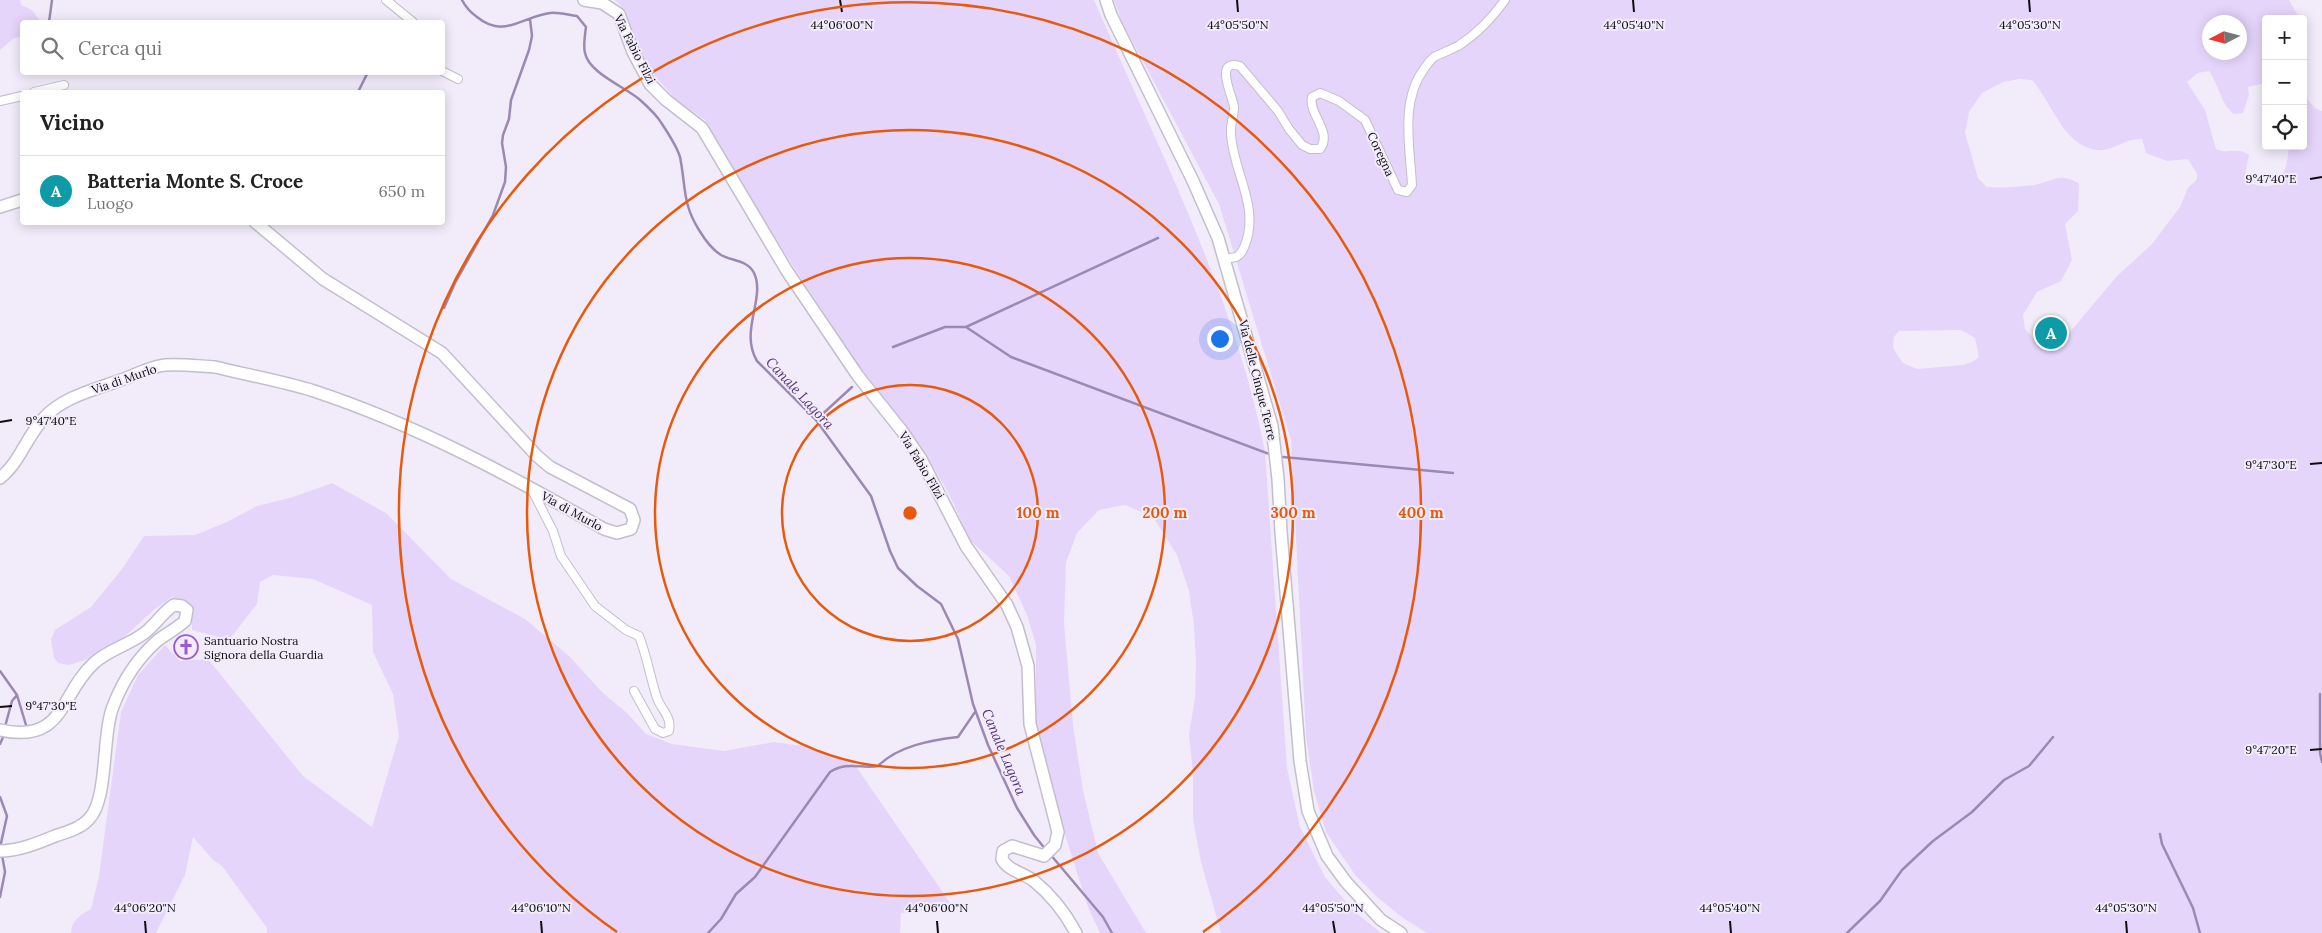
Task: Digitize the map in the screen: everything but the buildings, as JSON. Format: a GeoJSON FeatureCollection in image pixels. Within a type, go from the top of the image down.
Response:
{"type":"FeatureCollection","features":[{"type":"Feature","properties":{"kind":"street"},"geometry":{"type":"LineString","coordinates":[[386,0],[411,20]]}},
{"type":"Feature","properties":{"kind":"street","name":"Via Fabio Filzi"},"geometry":{"type":"LineString","coordinates":[[584,0],[602,3],[619,14],[633,52],[650,84],[666,100],[702,128],[787,271],[858,376],[902,431],[921,459],[966,546],[1007,605],[1017,627],[1028,666],[1030,724],[1045,789],[1055,819],[1057,839],[1053,847],[1044,856],[1012,846],[1005,849],[1001,856],[1004,864],[1034,881],[1069,919],[1076,933]]}},
{"type":"Feature","properties":{"kind":"street","name":"Via delle Cinque Terre"},"geometry":{"type":"LineString","coordinates":[[1106,0],[1111,15],[1163,124],[1193,181],[1225,258],[1272,426],[1300,760],[1308,811],[1327,856],[1346,882],[1381,920],[1401,933]]}},
{"type":"Feature","properties":{"kind":"street","name":"Coregna"},"geometry":{"type":"LineString","coordinates":[[1225,258],[1237,257],[1242,253],[1247,240],[1250,220],[1248,194],[1238,168],[1230,133],[1234,106],[1225,76],[1226,69],[1230,66],[1240,66],[1278,111],[1289,129],[1302,144],[1310,149],[1320,149],[1324,142],[1323,132],[1312,104],[1312,97],[1320,93],[1339,101],[1365,120],[1398,190],[1407,192],[1412,185],[1409,111],[1411,92],[1418,77],[1432,58],[1459,45],[1476,33],[1495,14],[1504,0]]}},
{"type":"Feature","properties":{"kind":"street"},"geometry":{"type":"LineString","coordinates":[[445,72],[458,79]]}},
{"type":"Feature","properties":{"kind":"street"},"geometry":{"type":"LineString","coordinates":[[43,90],[64,85]]}},
{"type":"Feature","properties":{"kind":"street"},"geometry":{"type":"LineString","coordinates":[[0,101],[20,96]]}},
{"type":"Feature","properties":{"kind":"street"},"geometry":{"type":"LineString","coordinates":[[0,207],[20,201]]}},
{"type":"Feature","properties":{"kind":"street","name":"Via di Murlo"},"geometry":{"type":"LineString","coordinates":[[0,478],[12,467],[23,452],[41,421],[48,414],[81,394],[151,368],[180,365],[215,367],[313,391],[387,418],[459,450],[612,532],[627,532],[633,526],[633,513],[626,506],[550,467],[537,456],[442,352],[323,279],[259,225]]}},
{"type":"Feature","properties":{"kind":"street"},"geometry":{"type":"LineString","coordinates":[[531,488],[553,531],[561,556],[595,606],[626,630],[638,636],[653,679],[657,699],[668,716],[669,730],[663,734],[655,729],[634,691]]}},
{"type":"Feature","properties":{"kind":"street"},"geometry":{"type":"LineString","coordinates":[[0,730],[26,732],[44,727],[58,716],[82,676],[95,661],[140,636],[174,606],[185,608],[187,617],[142,657],[116,698],[107,729],[100,795],[95,811],[89,820],[81,826],[42,841],[14,850],[0,851]]}},
{"type":"Feature","properties":{"kind":"shaded area"},"geometry":{"type":"Polygon","coordinates":[[[0,0],[20,0],[21,5],[32,10],[39,20],[20,20],[20,37],[13,39],[0,50],[0,0]]]}},
{"type":"Feature","properties":{"kind":"shaded area"},"geometry":{"type":"Polygon","coordinates":[[[615,0],[1094,0],[1192,221],[1234,335],[1251,392],[1265,451],[1287,768],[1300,827],[1325,877],[1354,911],[1381,933],[1221,933],[1201,862],[1193,819],[1193,774],[1189,734],[1195,698],[1196,664],[1194,626],[1189,591],[1177,555],[1153,517],[1125,505],[1099,510],[1077,533],[1066,563],[1064,623],[1073,725],[1083,790],[1098,853],[1146,933],[1100,933],[1088,907],[1066,838],[1036,723],[1036,645],[1027,615],[1009,576],[970,540],[949,494],[923,449],[858,365],[714,141],[705,120],[676,100],[654,75],[639,50],[625,10],[615,0]]]}},
{"type":"Feature","properties":{"kind":"shaded area"},"geometry":{"type":"Polygon","coordinates":[[[1114,0],[2289,0],[2298,15],[2262,15],[2262,84],[2248,87],[2249,95],[2243,113],[2234,114],[2229,110],[2209,71],[2198,73],[2187,82],[2205,110],[2216,149],[2220,151],[2241,151],[2249,155],[2245,175],[2247,181],[2258,185],[2267,186],[2279,180],[2286,165],[2289,150],[2307,150],[2307,99],[2315,108],[2322,111],[2322,933],[1427,933],[1403,918],[1377,897],[1355,875],[1326,832],[1314,791],[1306,736],[1291,440],[1219,204],[1122,22],[1114,0]],[[2020,79],[2003,82],[1982,93],[1969,112],[1965,133],[1978,178],[1987,187],[2034,185],[2056,178],[2066,178],[2079,183],[2078,211],[2065,224],[2072,260],[2061,281],[2037,292],[2023,315],[2025,329],[2037,342],[2057,343],[2065,338],[2117,276],[2152,244],[2180,207],[2188,188],[2197,179],[2197,174],[2188,159],[2167,161],[2146,153],[2142,139],[2136,139],[2103,150],[2085,147],[2075,140],[2059,122],[2032,80],[2020,79]],[[1961,330],[1899,331],[1894,337],[1893,348],[1903,363],[1917,369],[1963,365],[1979,357],[1975,338],[1961,330]]]}},
{"type":"Feature","properties":{"kind":"shaded area"},"geometry":{"type":"Polygon","coordinates":[[[332,483],[386,513],[451,579],[525,619],[569,656],[603,693],[627,713],[646,734],[672,744],[724,751],[774,742],[809,747],[855,765],[953,907],[901,913],[900,933],[267,933],[267,928],[222,866],[213,860],[193,837],[185,875],[156,933],[71,933],[77,918],[91,909],[99,876],[121,712],[138,675],[165,645],[180,661],[208,659],[303,776],[372,827],[399,736],[393,694],[373,652],[372,605],[313,579],[273,575],[260,582],[257,604],[229,640],[192,630],[192,614],[189,604],[172,597],[155,609],[122,639],[85,660],[69,665],[58,663],[54,658],[51,640],[55,630],[91,607],[122,569],[144,536],[195,535],[227,522],[257,506],[293,497],[332,483]]]}},
{"type":"Feature","properties":{"kind":"waterway"},"geometry":{"type":"LineString","coordinates":[[49,20],[52,0]]}},
{"type":"Feature","properties":{"kind":"waterway","name":"Canale Lagora"},"geometry":{"type":"LineString","coordinates":[[462,0],[475,15],[487,23],[496,26],[513,25],[550,13],[577,16],[586,27],[584,50],[593,67],[608,79],[633,94],[660,121],[679,153],[687,203],[701,234],[717,253],[744,263],[754,273],[757,293],[751,338],[752,350],[757,361],[816,420],[871,496],[890,551],[898,568],[917,586],[941,604],[958,639],[973,704],[988,745],[1017,808],[1046,850]]}},
{"type":"Feature","properties":{"kind":"waterway"},"geometry":{"type":"LineString","coordinates":[[444,308],[455,283],[493,215],[505,182],[506,167],[502,143],[503,135],[509,119],[511,100],[529,50],[532,36],[530,19]]}},
{"type":"Feature","properties":{"kind":"waterway"},"geometry":{"type":"LineString","coordinates":[[359,90],[366,75]]}},
{"type":"Feature","properties":{"kind":"waterway"},"geometry":{"type":"LineString","coordinates":[[893,347],[945,327],[966,327],[1158,238]]}},
{"type":"Feature","properties":{"kind":"waterway"},"geometry":{"type":"LineString","coordinates":[[966,327],[1011,357],[1272,455]]}},
{"type":"Feature","properties":{"kind":"waterway"},"geometry":{"type":"LineString","coordinates":[[816,420],[852,387]]}},
{"type":"Feature","properties":{"kind":"waterway"},"geometry":{"type":"LineString","coordinates":[[1283,457],[1453,473]]}},
{"type":"Feature","properties":{"kind":"waterway"},"geometry":{"type":"LineString","coordinates":[[0,671],[17,695],[26,725]]}},
{"type":"Feature","properties":{"kind":"waterway"},"geometry":{"type":"LineString","coordinates":[[2320,694],[2320,753],[2322,762]]}},
{"type":"Feature","properties":{"kind":"waterway"},"geometry":{"type":"LineString","coordinates":[[6,723],[12,701],[17,695]]}},
{"type":"Feature","properties":{"kind":"waterway"},"geometry":{"type":"LineString","coordinates":[[708,933],[721,919],[736,894],[755,877],[830,772],[848,766],[878,766],[895,753],[915,745],[958,737],[975,712]]}},
{"type":"Feature","properties":{"kind":"waterway"},"geometry":{"type":"LineString","coordinates":[[0,744],[4,735]]}},
{"type":"Feature","properties":{"kind":"waterway"},"geometry":{"type":"LineString","coordinates":[[1847,933],[1880,901],[1902,870],[1933,841],[1972,812],[2004,780],[2029,766],[2053,737]]}},
{"type":"Feature","properties":{"kind":"waterway"},"geometry":{"type":"LineString","coordinates":[[0,797],[7,816],[1,843]]}},
{"type":"Feature","properties":{"kind":"waterway"},"geometry":{"type":"LineString","coordinates":[[2160,834],[2162,844],[2193,908],[2200,933]]}},
{"type":"Feature","properties":{"kind":"waterway","name":"Canale Lagora"},"geometry":{"type":"LineString","coordinates":[[1050,854],[1103,917],[1112,933]]}},
{"type":"Feature","properties":{"kind":"waterway"},"geometry":{"type":"LineString","coordinates":[[0,897],[5,872],[2,855]]}},
{"type":"Feature","properties":{"kind":"place","name":"Batteria Monte S. Croce"},"geometry":{"type":"Point","coordinates":[2051,333]}},
{"type":"Feature","properties":{"kind":"place","name":"Santuario Nostra Signora della Guardia"},"geometry":{"type":"Point","coordinates":[186,647]}}]}
